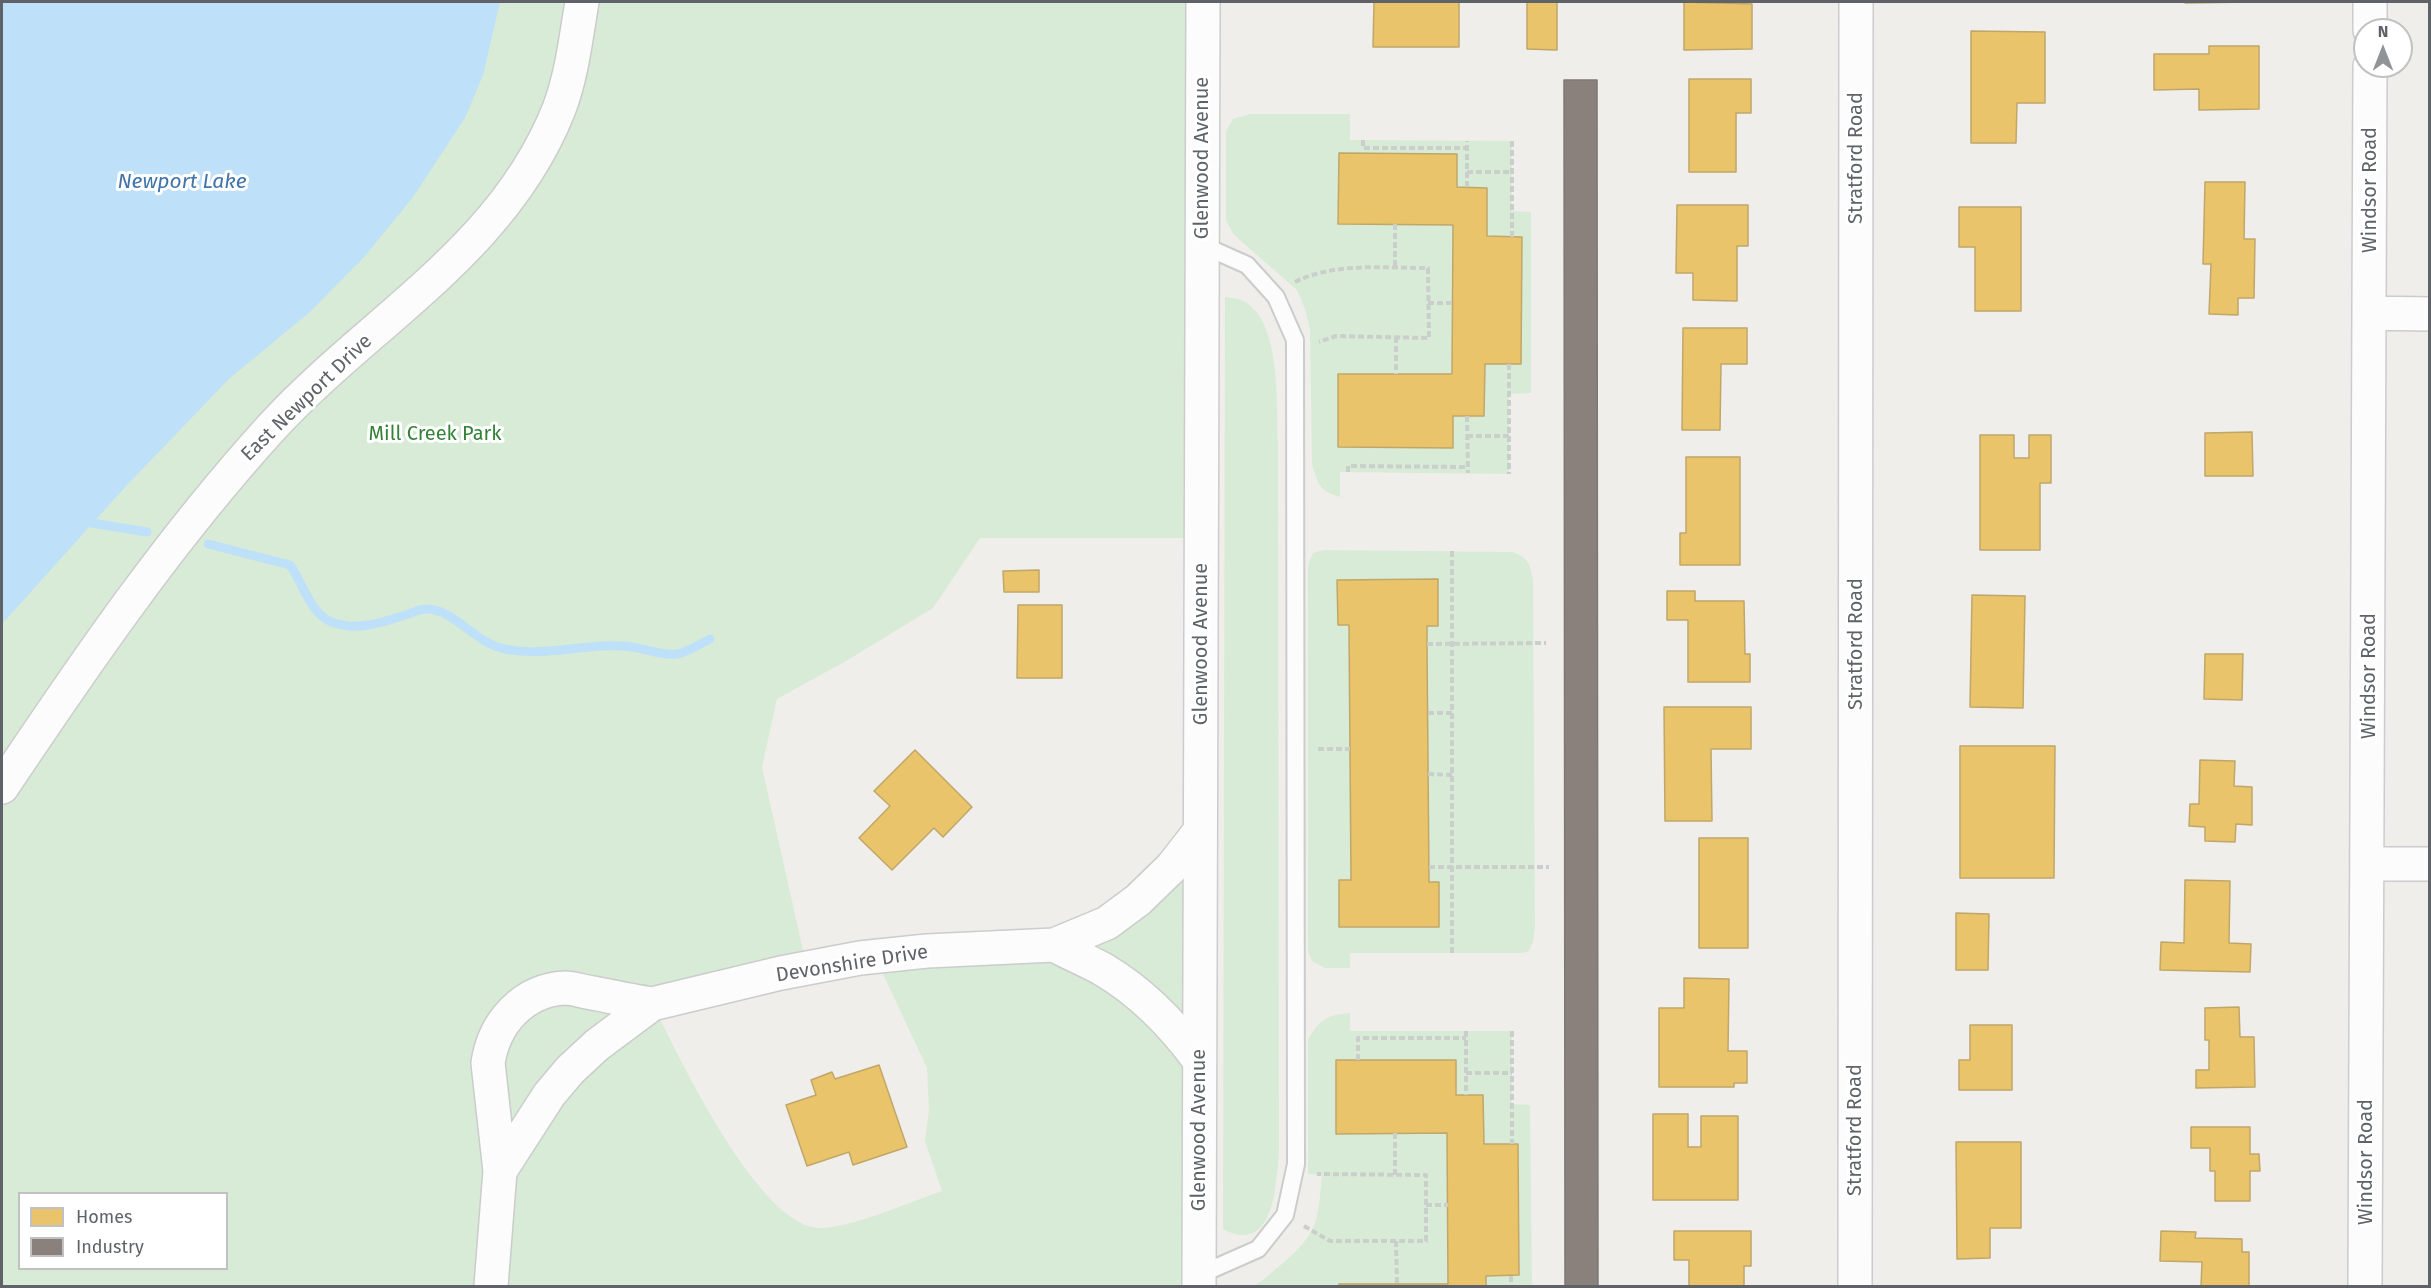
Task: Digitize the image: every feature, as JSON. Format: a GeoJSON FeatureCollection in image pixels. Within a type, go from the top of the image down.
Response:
{"type":"FeatureCollection","features":[{"type":"Feature","properties":{"kind":"street","name":"East Newport Drive"},"geometry":{"type":"LineString","coordinates":[[2,787],[79,673],[219,487],[272,427],[312,388],[444,272],[495,216],[541,146],[559,108],[571,66],[582,2]]}},
{"type":"Feature","properties":{"kind":"street","name":"Glenwood Avenue"},"geometry":{"type":"LineString","coordinates":[[1199,1281],[1203,2]]}},
{"type":"Feature","properties":{"kind":"street","name":"Stratford Road"},"geometry":{"type":"LineString","coordinates":[[1855,1287],[1856,2]]}},
{"type":"Feature","properties":{"kind":"street"},"geometry":{"type":"LineString","coordinates":[[2370,2],[2370,18]]}},
{"type":"Feature","properties":{"kind":"street","name":"Windsor Road"},"geometry":{"type":"LineString","coordinates":[[2366,1287],[2370,78]]}},
{"type":"Feature","properties":{"kind":"street"},"geometry":{"type":"LineString","coordinates":[[2370,313],[2430,314]]}},
{"type":"Feature","properties":{"kind":"street","name":"Devonshire Drive"},"geometry":{"type":"LineString","coordinates":[[500,1171],[549,1095],[570,1070],[597,1045],[652,1004],[781,973],[860,958],[927,951],[1054,945],[1107,923],[1138,900],[1172,867],[1200,831]]}},
{"type":"Feature","properties":{"kind":"street"},"geometry":{"type":"LineString","coordinates":[[2368,864],[2430,864]]}},
{"type":"Feature","properties":{"kind":"street","name":"Devonshire Drive"},"geometry":{"type":"LineString","coordinates":[[1054,945],[1106,971],[1135,992],[1180,1035],[1199,1060]]}},
{"type":"Feature","properties":{"kind":"street","name":"Devonshire Drive"},"geometry":{"type":"LineString","coordinates":[[491,1287],[500,1171],[488,1063],[490,1047],[502,1023],[519,1004],[540,993],[566,988],[652,1004]]}},
{"type":"Feature","properties":{"kind":"lane"},"geometry":{"type":"LineString","coordinates":[[1199,1281],[1258,1249],[1285,1215],[1296,1164],[1295,340],[1273,293],[1247,266],[1202,245]]}},
{"type":"Feature","properties":{"kind":"path"},"geometry":{"type":"LineString","coordinates":[[1363,140],[1363,147],[1467,148]]}},
{"type":"Feature","properties":{"kind":"path"},"geometry":{"type":"LineString","coordinates":[[1467,141],[1467,187]]}},
{"type":"Feature","properties":{"kind":"path"},"geometry":{"type":"LineString","coordinates":[[1512,141],[1512,237]]}},
{"type":"Feature","properties":{"kind":"path"},"geometry":{"type":"LineString","coordinates":[[1467,172],[1512,172]]}},
{"type":"Feature","properties":{"kind":"path"},"geometry":{"type":"LineString","coordinates":[[1395,224],[1395,268]]}},
{"type":"Feature","properties":{"kind":"path"},"geometry":{"type":"LineString","coordinates":[[1273,293],[1306,276],[1339,268],[1428,268],[1429,338],[1336,336],[1295,349]]}},
{"type":"Feature","properties":{"kind":"path"},"geometry":{"type":"LineString","coordinates":[[1428,303],[1452,303]]}},
{"type":"Feature","properties":{"kind":"path"},"geometry":{"type":"LineString","coordinates":[[1396,337],[1396,374]]}},
{"type":"Feature","properties":{"kind":"path"},"geometry":{"type":"LineString","coordinates":[[1509,364],[1509,474]]}},
{"type":"Feature","properties":{"kind":"path"},"geometry":{"type":"LineString","coordinates":[[1467,416],[1468,473]]}},
{"type":"Feature","properties":{"kind":"path"},"geometry":{"type":"LineString","coordinates":[[1467,436],[1509,436]]}},
{"type":"Feature","properties":{"kind":"path"},"geometry":{"type":"LineString","coordinates":[[1348,472],[1348,466],[1468,466]]}},
{"type":"Feature","properties":{"kind":"path"},"geometry":{"type":"LineString","coordinates":[[1452,551],[1452,953]]}},
{"type":"Feature","properties":{"kind":"path"},"geometry":{"type":"LineString","coordinates":[[1427,644],[1546,643]]}},
{"type":"Feature","properties":{"kind":"path"},"geometry":{"type":"LineString","coordinates":[[1428,713],[1452,713]]}},
{"type":"Feature","properties":{"kind":"path"},"geometry":{"type":"LineString","coordinates":[[1295,749],[1350,749]]}},
{"type":"Feature","properties":{"kind":"path"},"geometry":{"type":"LineString","coordinates":[[1428,774],[1452,775]]}},
{"type":"Feature","properties":{"kind":"path"},"geometry":{"type":"LineString","coordinates":[[1429,867],[1549,867]]}},
{"type":"Feature","properties":{"kind":"path"},"geometry":{"type":"LineString","coordinates":[[1467,1031],[1467,1095]]}},
{"type":"Feature","properties":{"kind":"path"},"geometry":{"type":"LineString","coordinates":[[1512,1031],[1512,1144]]}},
{"type":"Feature","properties":{"kind":"path"},"geometry":{"type":"LineString","coordinates":[[1358,1060],[1358,1038],[1467,1038]]}},
{"type":"Feature","properties":{"kind":"path"},"geometry":{"type":"LineString","coordinates":[[1467,1073],[1512,1073]]}},
{"type":"Feature","properties":{"kind":"path"},"geometry":{"type":"LineString","coordinates":[[1395,1133],[1395,1175]]}},
{"type":"Feature","properties":{"kind":"path"},"geometry":{"type":"LineString","coordinates":[[1285,1215],[1330,1241],[1426,1241],[1426,1175],[1293,1174]]}},
{"type":"Feature","properties":{"kind":"path"},"geometry":{"type":"LineString","coordinates":[[1426,1205],[1448,1205]]}},
{"type":"Feature","properties":{"kind":"path"},"geometry":{"type":"LineString","coordinates":[[1396,1241],[1397,1284]]}},
{"type":"Feature","properties":{"kind":"path"},"geometry":{"type":"LineString","coordinates":[[1511,1276],[1511,1287]]}},
{"type":"Feature","properties":{"kind":"green space","name":"Mill Creek Park"},"geometry":{"type":"Polygon","coordinates":[[[2,2],[1203,2],[1201,538],[980,538],[933,608],[846,661],[777,699],[762,767],[807,968],[653,1005],[681,1061],[723,1135],[747,1171],[772,1200],[796,1220],[820,1228],[864,1219],[942,1191],[925,1141],[929,1110],[927,1068],[875,957],[1054,945],[1200,831],[1199,1286],[2,1286],[2,2]]]}},
{"type":"Feature","properties":{"kind":"green space"},"geometry":{"type":"Polygon","coordinates":[[[1251,114],[1350,114],[1350,140],[1512,141],[1512,211],[1531,212],[1531,393],[1509,394],[1509,474],[1340,472],[1340,497],[1320,486],[1312,464],[1310,330],[1305,309],[1297,290],[1233,234],[1226,220],[1226,131],[1233,119],[1251,114]],[[1339,153],[1453,225],[1452,374],[1338,374],[1338,447],[1452,448],[1453,416],[1484,416],[1485,364],[1521,364],[1522,237],[1487,236],[1487,188],[1457,187],[1457,154],[1339,153]]]}},
{"type":"Feature","properties":{"kind":"green space"},"geometry":{"type":"Polygon","coordinates":[[[1225,297],[1243,301],[1256,311],[1265,326],[1274,365],[1278,443],[1279,1153],[1276,1182],[1269,1213],[1262,1225],[1253,1233],[1240,1235],[1223,1229],[1225,297]]]}},
{"type":"Feature","properties":{"kind":"green space"},"geometry":{"type":"Polygon","coordinates":[[[1323,550],[1512,552],[1524,558],[1529,565],[1533,579],[1535,927],[1529,951],[1522,953],[1350,953],[1350,968],[1325,968],[1312,961],[1308,951],[1308,565],[1313,553],[1323,550]],[[1438,579],[1338,580],[1338,624],[1349,625],[1351,880],[1339,880],[1340,927],[1439,927],[1429,882],[1427,626],[1438,625],[1438,579]]]}},
{"type":"Feature","properties":{"kind":"green space"},"geometry":{"type":"Polygon","coordinates":[[[1350,1013],[1350,1031],[1512,1031],[1512,1104],[1530,1105],[1532,1286],[1486,1286],[1486,1276],[1519,1275],[1518,1145],[1484,1144],[1483,1096],[1456,1095],[1456,1060],[1337,1060],[1336,1134],[1447,1133],[1448,1284],[1255,1286],[1294,1253],[1308,1237],[1315,1224],[1322,1175],[1308,1174],[1308,1040],[1324,1020],[1350,1013]]]}},
{"type":"Feature","properties":{"kind":"water","name":"Newport Lake"},"geometry":{"type":"Polygon","coordinates":[[[2,2],[500,2],[483,75],[465,118],[413,197],[365,256],[311,311],[229,379],[127,485],[2,624],[2,2]]]}},
{"type":"Feature","properties":{"kind":"building: Homes"},"geometry":{"type":"Polygon","coordinates":[[[1374,2],[1459,2],[1459,47],[1373,47],[1374,2]]]}},
{"type":"Feature","properties":{"kind":"building: Homes"},"geometry":{"type":"Polygon","coordinates":[[[1527,2],[1557,2],[1557,50],[1527,49],[1527,2]]]}},
{"type":"Feature","properties":{"kind":"building: Homes"},"geometry":{"type":"Polygon","coordinates":[[[1684,2],[1752,4],[1752,49],[1684,50],[1684,2]]]}},
{"type":"Feature","properties":{"kind":"building: Homes"},"geometry":{"type":"Polygon","coordinates":[[[2185,2],[2254,2],[2185,3],[2185,2]]]}},
{"type":"Feature","properties":{"kind":"building: Homes"},"geometry":{"type":"Polygon","coordinates":[[[1971,31],[2045,32],[2045,103],[2017,103],[2016,143],[1971,143],[1971,31]]]}},
{"type":"Feature","properties":{"kind":"building: Homes"},"geometry":{"type":"Polygon","coordinates":[[[2209,46],[2259,46],[2259,109],[2199,110],[2199,89],[2154,90],[2154,54],[2209,54],[2209,46]]]}},
{"type":"Feature","properties":{"kind":"building: Homes"},"geometry":{"type":"Polygon","coordinates":[[[1689,79],[1751,79],[1751,113],[1736,113],[1736,172],[1689,172],[1689,79]]]}},
{"type":"Feature","properties":{"kind":"building: Homes"},"geometry":{"type":"Polygon","coordinates":[[[1339,153],[1457,154],[1457,187],[1487,188],[1487,236],[1522,237],[1521,364],[1485,364],[1484,416],[1453,416],[1453,448],[1338,447],[1338,374],[1452,374],[1453,225],[1338,224],[1339,153]]]}},
{"type":"Feature","properties":{"kind":"building: Homes"},"geometry":{"type":"Polygon","coordinates":[[[2205,182],[2245,182],[2244,239],[2255,239],[2254,298],[2238,298],[2238,315],[2209,314],[2211,264],[2203,264],[2205,182]]]}},
{"type":"Feature","properties":{"kind":"building: Homes"},"geometry":{"type":"Polygon","coordinates":[[[1677,205],[1748,205],[1748,246],[1737,246],[1737,301],[1693,300],[1693,273],[1676,273],[1677,205]]]}},
{"type":"Feature","properties":{"kind":"building: Homes"},"geometry":{"type":"Polygon","coordinates":[[[1959,207],[2021,207],[2021,311],[1975,311],[1975,247],[1959,247],[1959,207]]]}},
{"type":"Feature","properties":{"kind":"building: Homes"},"geometry":{"type":"Polygon","coordinates":[[[1683,328],[1747,328],[1747,364],[1721,364],[1720,430],[1682,430],[1683,328]]]}},
{"type":"Feature","properties":{"kind":"building: Homes"},"geometry":{"type":"Polygon","coordinates":[[[2252,432],[2253,476],[2205,476],[2205,433],[2252,432]]]}},
{"type":"Feature","properties":{"kind":"building: Homes"},"geometry":{"type":"Polygon","coordinates":[[[1980,435],[2014,435],[2014,458],[2029,458],[2029,435],[2051,435],[2051,483],[2040,483],[2040,550],[1980,550],[1980,435]]]}},
{"type":"Feature","properties":{"kind":"building: Homes"},"geometry":{"type":"Polygon","coordinates":[[[1686,457],[1740,457],[1740,565],[1680,565],[1680,533],[1686,533],[1686,457]]]}},
{"type":"Feature","properties":{"kind":"building: Homes"},"geometry":{"type":"Polygon","coordinates":[[[1039,570],[1039,592],[1004,592],[1003,571],[1039,570]]]}},
{"type":"Feature","properties":{"kind":"building: Homes"},"geometry":{"type":"Polygon","coordinates":[[[1438,579],[1438,626],[1427,626],[1427,644],[1429,882],[1439,882],[1439,927],[1339,927],[1339,880],[1351,880],[1349,625],[1338,625],[1337,580],[1438,579]]]}},
{"type":"Feature","properties":{"kind":"building: Homes"},"geometry":{"type":"Polygon","coordinates":[[[1667,591],[1695,591],[1695,601],[1744,601],[1745,654],[1750,654],[1750,682],[1688,682],[1688,620],[1667,620],[1667,591]]]}},
{"type":"Feature","properties":{"kind":"building: Homes"},"geometry":{"type":"Polygon","coordinates":[[[1972,595],[2025,596],[2023,708],[1970,707],[1972,595]]]}},
{"type":"Feature","properties":{"kind":"building: Homes"},"geometry":{"type":"Polygon","coordinates":[[[1018,605],[1062,605],[1062,678],[1017,678],[1018,605]]]}},
{"type":"Feature","properties":{"kind":"building: Homes"},"geometry":{"type":"Polygon","coordinates":[[[2205,654],[2243,654],[2242,700],[2204,699],[2205,654]]]}},
{"type":"Feature","properties":{"kind":"building: Homes"},"geometry":{"type":"Polygon","coordinates":[[[1664,707],[1751,707],[1751,749],[1711,749],[1712,821],[1665,821],[1664,707]]]}},
{"type":"Feature","properties":{"kind":"building: Homes"},"geometry":{"type":"Polygon","coordinates":[[[1960,746],[2055,746],[2054,878],[1960,878],[1960,746]]]}},
{"type":"Feature","properties":{"kind":"building: Homes"},"geometry":{"type":"Polygon","coordinates":[[[915,750],[972,807],[943,837],[934,828],[892,870],[859,838],[890,806],[874,791],[915,750]]]}},
{"type":"Feature","properties":{"kind":"building: Homes"},"geometry":{"type":"Polygon","coordinates":[[[2200,760],[2235,761],[2234,786],[2252,787],[2252,825],[2236,824],[2235,842],[2205,841],[2205,827],[2189,826],[2190,804],[2199,804],[2200,760]]]}},
{"type":"Feature","properties":{"kind":"building: Homes"},"geometry":{"type":"Polygon","coordinates":[[[1699,838],[1748,838],[1748,948],[1699,948],[1699,838]]]}},
{"type":"Feature","properties":{"kind":"building: Homes"},"geometry":{"type":"Polygon","coordinates":[[[2185,880],[2230,881],[2229,943],[2251,944],[2250,972],[2160,970],[2161,942],[2184,943],[2185,880]]]}},
{"type":"Feature","properties":{"kind":"building: Homes"},"geometry":{"type":"Polygon","coordinates":[[[1956,913],[1989,914],[1988,970],[1956,970],[1956,913]]]}},
{"type":"Feature","properties":{"kind":"building: Homes"},"geometry":{"type":"Polygon","coordinates":[[[1684,978],[1729,979],[1728,1051],[1747,1051],[1747,1083],[1734,1083],[1734,1087],[1659,1087],[1659,1008],[1684,1008],[1684,978]]]}},
{"type":"Feature","properties":{"kind":"building: Homes"},"geometry":{"type":"Polygon","coordinates":[[[2239,1007],[2240,1037],[2254,1037],[2255,1087],[2196,1088],[2196,1070],[2209,1070],[2209,1040],[2205,1040],[2205,1008],[2239,1007]]]}},
{"type":"Feature","properties":{"kind":"building: Homes"},"geometry":{"type":"Polygon","coordinates":[[[1970,1025],[2012,1025],[2012,1090],[1959,1090],[1959,1060],[1970,1060],[1970,1025]]]}},
{"type":"Feature","properties":{"kind":"building: Homes"},"geometry":{"type":"Polygon","coordinates":[[[1336,1060],[1456,1060],[1456,1095],[1483,1095],[1484,1144],[1518,1144],[1519,1275],[1486,1276],[1486,1286],[1339,1286],[1339,1284],[1448,1284],[1447,1133],[1336,1134],[1336,1060]]]}},
{"type":"Feature","properties":{"kind":"building: Homes"},"geometry":{"type":"Polygon","coordinates":[[[879,1065],[907,1147],[853,1165],[849,1152],[807,1166],[786,1105],[816,1095],[811,1080],[832,1072],[835,1079],[879,1065]]]}},
{"type":"Feature","properties":{"kind":"building: Homes"},"geometry":{"type":"Polygon","coordinates":[[[1653,1114],[1688,1114],[1688,1147],[1701,1147],[1701,1116],[1738,1116],[1738,1200],[1653,1200],[1653,1114]]]}},
{"type":"Feature","properties":{"kind":"building: Homes"},"geometry":{"type":"Polygon","coordinates":[[[2191,1127],[2250,1127],[2250,1154],[2259,1154],[2260,1171],[2250,1171],[2250,1201],[2215,1201],[2215,1171],[2210,1171],[2210,1148],[2191,1148],[2191,1127]]]}},
{"type":"Feature","properties":{"kind":"building: Homes"},"geometry":{"type":"Polygon","coordinates":[[[1956,1142],[2021,1142],[2021,1228],[1990,1228],[1990,1258],[1957,1259],[1956,1142]]]}},
{"type":"Feature","properties":{"kind":"building: Homes"},"geometry":{"type":"Polygon","coordinates":[[[1674,1231],[1751,1231],[1751,1266],[1744,1266],[1744,1286],[1689,1286],[1689,1260],[1674,1260],[1674,1231]]]}},
{"type":"Feature","properties":{"kind":"building: Homes"},"geometry":{"type":"Polygon","coordinates":[[[2161,1231],[2196,1232],[2195,1238],[2242,1239],[2242,1252],[2249,1252],[2249,1286],[2201,1286],[2202,1262],[2160,1261],[2161,1231]]]}},
{"type":"Feature","properties":{"kind":"building: Industry"},"geometry":{"type":"Polygon","coordinates":[[[1564,80],[1597,80],[1598,1286],[1565,1286],[1564,80]]]}},
{"type":"Feature","properties":{"kind":"waterway"},"geometry":{"type":"LineString","coordinates":[[92,523],[147,532]]}},
{"type":"Feature","properties":{"kind":"waterway"},"geometry":{"type":"LineString","coordinates":[[208,544],[290,565],[318,612],[324,618],[342,625],[370,625],[425,609],[435,610],[454,619],[491,645],[533,652],[616,646],[677,654],[710,639]]}}]}
